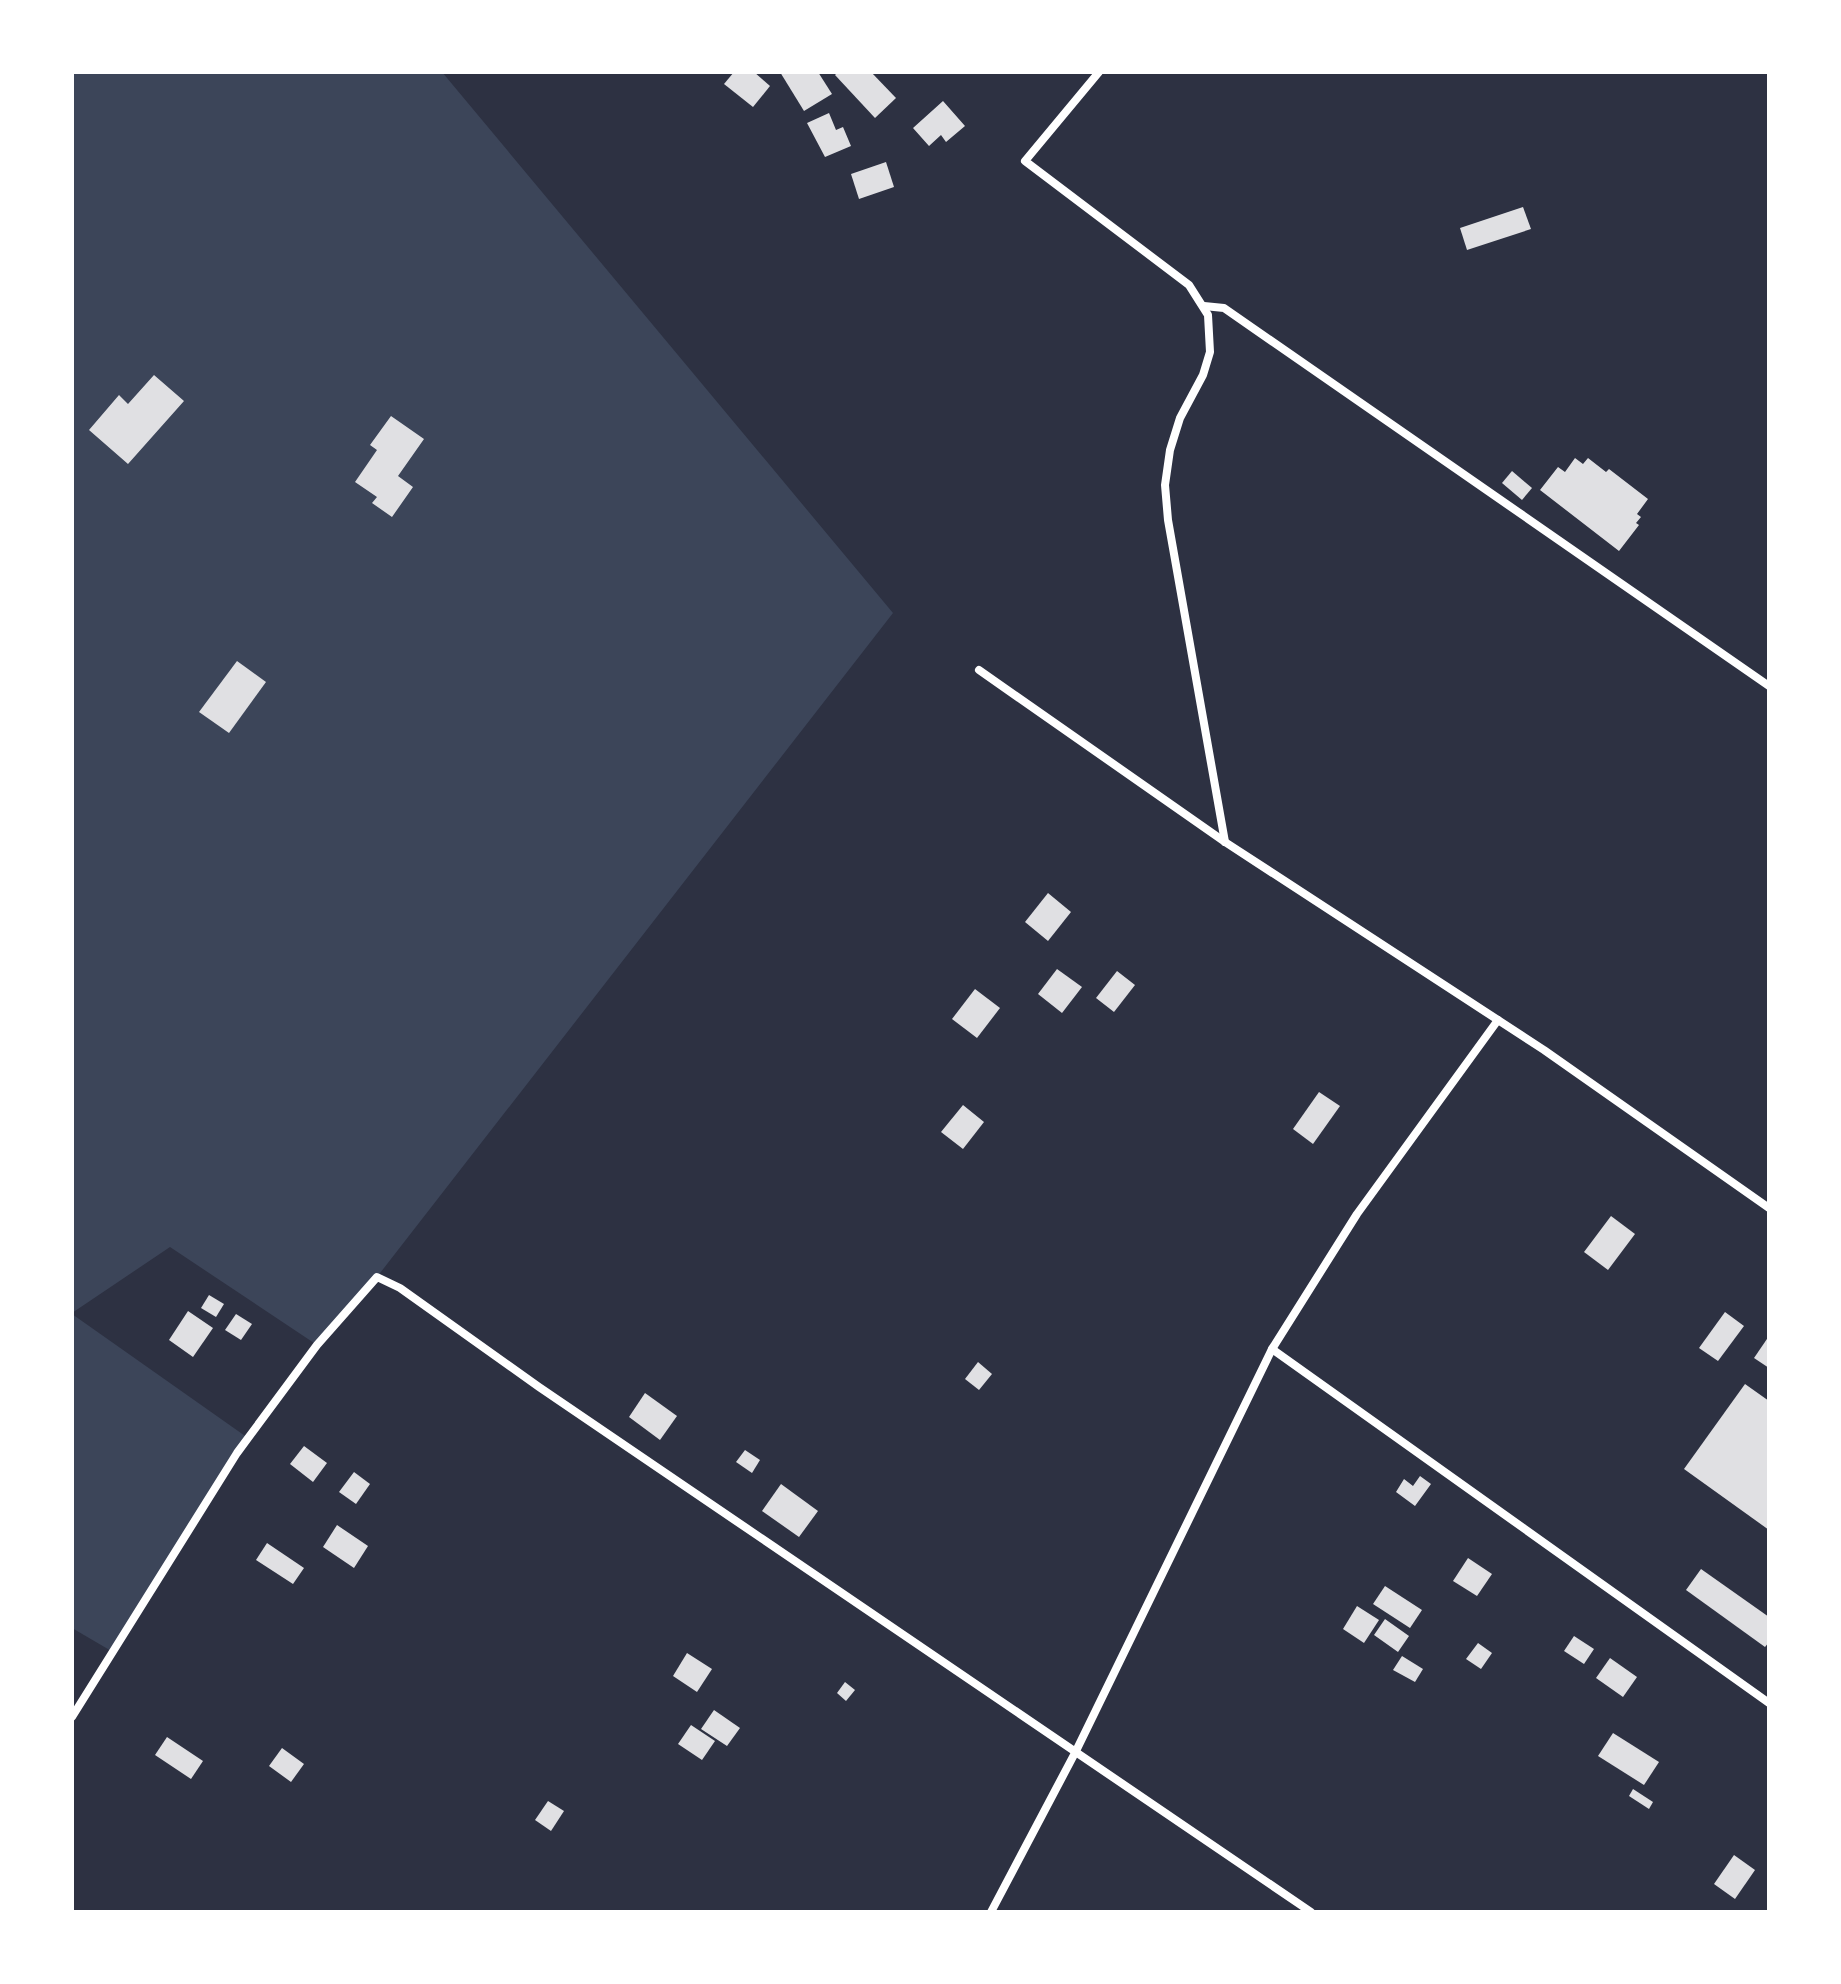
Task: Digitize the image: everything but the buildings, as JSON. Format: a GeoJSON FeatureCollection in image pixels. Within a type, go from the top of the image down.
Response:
{"type":"FeatureCollection","features":[{"type":"Feature","properties":{"kind":"street"},"geometry":{"type":"LineString","coordinates":[[1099,72],[1025,161],[1189,285],[1204,306],[1211,330],[1210,352],[1203,375],[1180,418],[1170,450],[1165,485],[1168,520],[1225,842]]}},
{"type":"Feature","properties":{"kind":"street"},"geometry":{"type":"LineString","coordinates":[[1204,306],[1224,308],[1769,686]]}},
{"type":"Feature","properties":{"kind":"street"},"geometry":{"type":"LineString","coordinates":[[979,670],[1225,842],[1498,1020],[1769,1208]]}},
{"type":"Feature","properties":{"kind":"street"},"geometry":{"type":"LineString","coordinates":[[991,1912],[1076,1751],[1272,1349],[1357,1214],[1498,1020]]}},
{"type":"Feature","properties":{"kind":"street"},"geometry":{"type":"LineString","coordinates":[[72,1717],[237,1453],[317,1345],[377,1277],[400,1288],[552,1396],[1311,1912]]}},
{"type":"Feature","properties":{"kind":"street"},"geometry":{"type":"LineString","coordinates":[[1272,1349],[1769,1703]]}},
{"type":"Feature","properties":{"kind":"shaded area"},"geometry":{"type":"Polygon","coordinates":[[[72,72],[442,72],[893,613],[377,1277],[317,1345],[170,1247],[72,1313],[72,72]]]}},
{"type":"Feature","properties":{"kind":"shaded area"},"geometry":{"type":"Polygon","coordinates":[[[72,1314],[248,1438],[113,1652],[72,1628],[72,1314]]]}}]}
